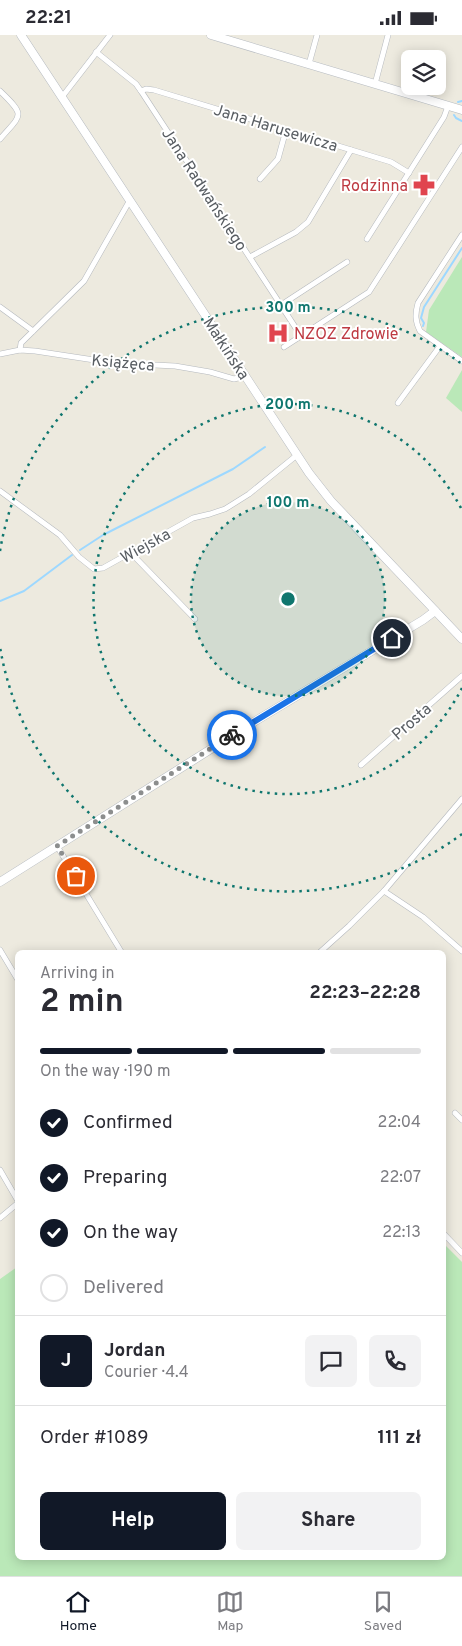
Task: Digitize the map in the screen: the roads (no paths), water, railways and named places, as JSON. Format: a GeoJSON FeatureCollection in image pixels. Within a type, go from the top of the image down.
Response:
{"type":"FeatureCollection","features":[{"type":"Feature","properties":{"kind":"street","name":"Małkińska"},"geometry":{"type":"LineString","coordinates":[[21,35],[309,473],[331,501],[462,639]]}},
{"type":"Feature","properties":{"kind":"street"},"geometry":{"type":"LineString","coordinates":[[62,97],[110,35]]}},
{"type":"Feature","properties":{"kind":"street"},"geometry":{"type":"LineString","coordinates":[[211,35],[462,111]]}},
{"type":"Feature","properties":{"kind":"street"},"geometry":{"type":"LineString","coordinates":[[309,64],[317,35]]}},
{"type":"Feature","properties":{"kind":"street"},"geometry":{"type":"LineString","coordinates":[[375,84],[388,35]]}},
{"type":"Feature","properties":{"kind":"street","name":"Jana Radwańskiego"},"geometry":{"type":"LineString","coordinates":[[96,52],[136,84],[301,337]]}},
{"type":"Feature","properties":{"kind":"street","name":"Jana Harusewicza"},"geometry":{"type":"LineString","coordinates":[[141,91],[146,89],[154,90],[391,162],[409,173]]}},
{"type":"Feature","properties":{"kind":"street"},"geometry":{"type":"LineString","coordinates":[[0,91],[15,105],[19,115],[17,120],[0,139]]}},
{"type":"Feature","properties":{"kind":"street"},"geometry":{"type":"LineString","coordinates":[[367,239],[444,117],[448,106]]}},
{"type":"Feature","properties":{"kind":"street"},"geometry":{"type":"LineString","coordinates":[[260,179],[278,159],[286,130]]}},
{"type":"Feature","properties":{"kind":"street"},"geometry":{"type":"LineString","coordinates":[[284,347],[368,292],[462,147]]}},
{"type":"Feature","properties":{"kind":"street"},"geometry":{"type":"LineString","coordinates":[[250,257],[296,232],[308,222],[351,150]]}},
{"type":"Feature","properties":{"kind":"street"},"geometry":{"type":"LineString","coordinates":[[20,350],[21,343],[84,281],[130,200]]}},
{"type":"Feature","properties":{"kind":"street"},"geometry":{"type":"LineString","coordinates":[[462,235],[418,303],[415,313],[420,331],[462,361]]}},
{"type":"Feature","properties":{"kind":"street"},"geometry":{"type":"LineString","coordinates":[[281,305],[347,262]]}},
{"type":"Feature","properties":{"kind":"street"},"geometry":{"type":"LineString","coordinates":[[0,307],[34,331]]}},
{"type":"Feature","properties":{"kind":"street"},"geometry":{"type":"LineString","coordinates":[[398,403],[440,346]]}},
{"type":"Feature","properties":{"kind":"street","name":"Książęca"},"geometry":{"type":"LineString","coordinates":[[0,355],[20,350],[35,351],[114,363],[175,366],[210,372],[234,379],[246,376]]}},
{"type":"Feature","properties":{"kind":"street","name":"Wiejska"},"geometry":{"type":"LineString","coordinates":[[0,491],[60,535],[79,557],[94,569],[102,568],[131,553],[193,517],[225,509],[249,494],[297,455]]}},
{"type":"Feature","properties":{"kind":"street"},"geometry":{"type":"LineString","coordinates":[[131,553],[195,619]]}},
{"type":"Feature","properties":{"kind":"street"},"geometry":{"type":"LineString","coordinates":[[0,882],[271,711],[435,611]]}},
{"type":"Feature","properties":{"kind":"street","name":"Prosta"},"geometry":{"type":"LineString","coordinates":[[361,765],[462,676]]}},
{"type":"Feature","properties":{"kind":"street"},"geometry":{"type":"LineString","coordinates":[[322,950],[384,891],[462,799]]}},
{"type":"Feature","properties":{"kind":"street"},"geometry":{"type":"LineString","coordinates":[[57,846],[120,950]]}},
{"type":"Feature","properties":{"kind":"street"},"geometry":{"type":"LineString","coordinates":[[384,891],[444,933],[462,951]]}},
{"type":"Feature","properties":{"kind":"street"},"geometry":{"type":"LineString","coordinates":[[0,950],[15,975]]}},
{"type":"Feature","properties":{"kind":"street"},"geometry":{"type":"LineString","coordinates":[[455,1113],[462,1120]]}},
{"type":"Feature","properties":{"kind":"street"},"geometry":{"type":"LineString","coordinates":[[0,1170],[15,1197]]}},
{"type":"Feature","properties":{"kind":"street"},"geometry":{"type":"LineString","coordinates":[[0,1218],[15,1205]]}},
{"type":"Feature","properties":{"kind":"street"},"geometry":{"type":"LineString","coordinates":[[446,1236],[462,1253]]}},
{"type":"Feature","properties":{"kind":"waterway"},"geometry":{"type":"LineString","coordinates":[[458,102],[462,101]]}},
{"type":"Feature","properties":{"kind":"waterway"},"geometry":{"type":"LineString","coordinates":[[454,115],[462,121]]}},
{"type":"Feature","properties":{"kind":"waterway"},"geometry":{"type":"LineString","coordinates":[[423,326],[424,323],[421,318],[424,307],[462,248]]}},
{"type":"Feature","properties":{"kind":"waterway"},"geometry":{"type":"LineString","coordinates":[[80,550],[103,535],[233,469],[265,447]]}},
{"type":"Feature","properties":{"kind":"waterway"},"geometry":{"type":"LineString","coordinates":[[0,601],[24,591],[72,555]]}},
{"type":"Feature","properties":{"kind":"place","name":"Rodzinna"},"geometry":{"type":"Point","coordinates":[424,185]}},
{"type":"Feature","properties":{"kind":"place","name":"NZOZ Zdrowie"},"geometry":{"type":"Point","coordinates":[278,333]}}]}
